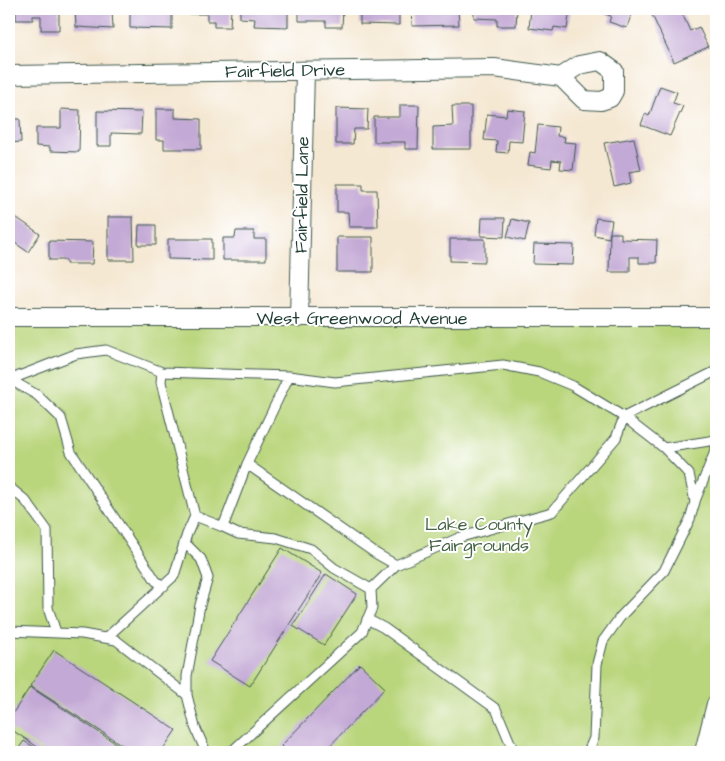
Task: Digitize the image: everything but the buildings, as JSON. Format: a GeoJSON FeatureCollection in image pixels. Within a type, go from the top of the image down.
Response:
{"type":"FeatureCollection","features":[{"type":"Feature","properties":{"kind":"street","name":"Fairfield Drive"},"geometry":{"type":"LineString","coordinates":[[9,75],[494,68],[562,77]]}},
{"type":"Feature","properties":{"kind":"street","name":"Fairfield Lane"},"geometry":{"type":"LineString","coordinates":[[299,318],[305,71]]}},
{"type":"Feature","properties":{"kind":"street","name":"West Greenwood Avenue"},"geometry":{"type":"LineString","coordinates":[[9,317],[716,317]]}},
{"type":"Feature","properties":{"kind":"street"},"geometry":{"type":"LineString","coordinates":[[704,752],[716,704]]}},
{"type":"Feature","properties":{"kind":"lane"},"geometry":{"type":"LineString","coordinates":[[9,381],[76,354],[106,350],[162,372],[289,376],[335,382],[503,365],[539,372],[573,386],[624,417],[664,448],[689,474],[695,502]]}},
{"type":"Feature","properties":{"kind":"lane"},"geometry":{"type":"LineString","coordinates":[[232,752],[362,632],[372,608],[371,589],[396,565],[461,537],[552,512],[616,438],[624,417],[716,371]]}},
{"type":"Feature","properties":{"kind":"lane"},"geometry":{"type":"LineString","coordinates":[[106,638],[174,576],[184,542],[195,516],[161,382],[162,372]]}},
{"type":"Feature","properties":{"kind":"lane"},"geometry":{"type":"LineString","coordinates":[[224,527],[247,464],[289,376]]}},
{"type":"Feature","properties":{"kind":"lane"},"geometry":{"type":"LineString","coordinates":[[9,381],[37,395],[61,418],[71,452],[156,581],[164,586]]}},
{"type":"Feature","properties":{"kind":"lane"},"geometry":{"type":"LineString","coordinates":[[664,448],[716,440]]}},
{"type":"Feature","properties":{"kind":"lane"},"geometry":{"type":"LineString","coordinates":[[588,752],[594,738],[597,664],[603,641],[621,616],[664,571],[690,519],[716,449]]}},
{"type":"Feature","properties":{"kind":"lane"},"geometry":{"type":"LineString","coordinates":[[247,464],[375,553],[396,565]]}},
{"type":"Feature","properties":{"kind":"lane"},"geometry":{"type":"LineString","coordinates":[[9,487],[25,500],[47,530],[48,608],[56,632]]}},
{"type":"Feature","properties":{"kind":"lane"},"geometry":{"type":"LineString","coordinates":[[195,516],[238,534],[276,538],[312,549],[334,568],[371,589]]}},
{"type":"Feature","properties":{"kind":"lane"},"geometry":{"type":"LineString","coordinates":[[184,542],[201,559],[208,578],[200,605],[187,676],[187,695],[195,727],[206,752]]}},
{"type":"Feature","properties":{"kind":"lane"},"geometry":{"type":"LineString","coordinates":[[367,619],[384,628],[496,710],[514,752]]}},
{"type":"Feature","properties":{"kind":"lane"},"geometry":{"type":"LineString","coordinates":[[9,631],[56,632],[116,640],[187,695]]}},
{"type":"Feature","properties":{"kind":"green space","name":"Lake County Fairgrounds"},"geometry":{"type":"Polygon","coordinates":[[[9,315],[716,316],[716,704],[704,752],[9,752],[9,315]]]}}]}
